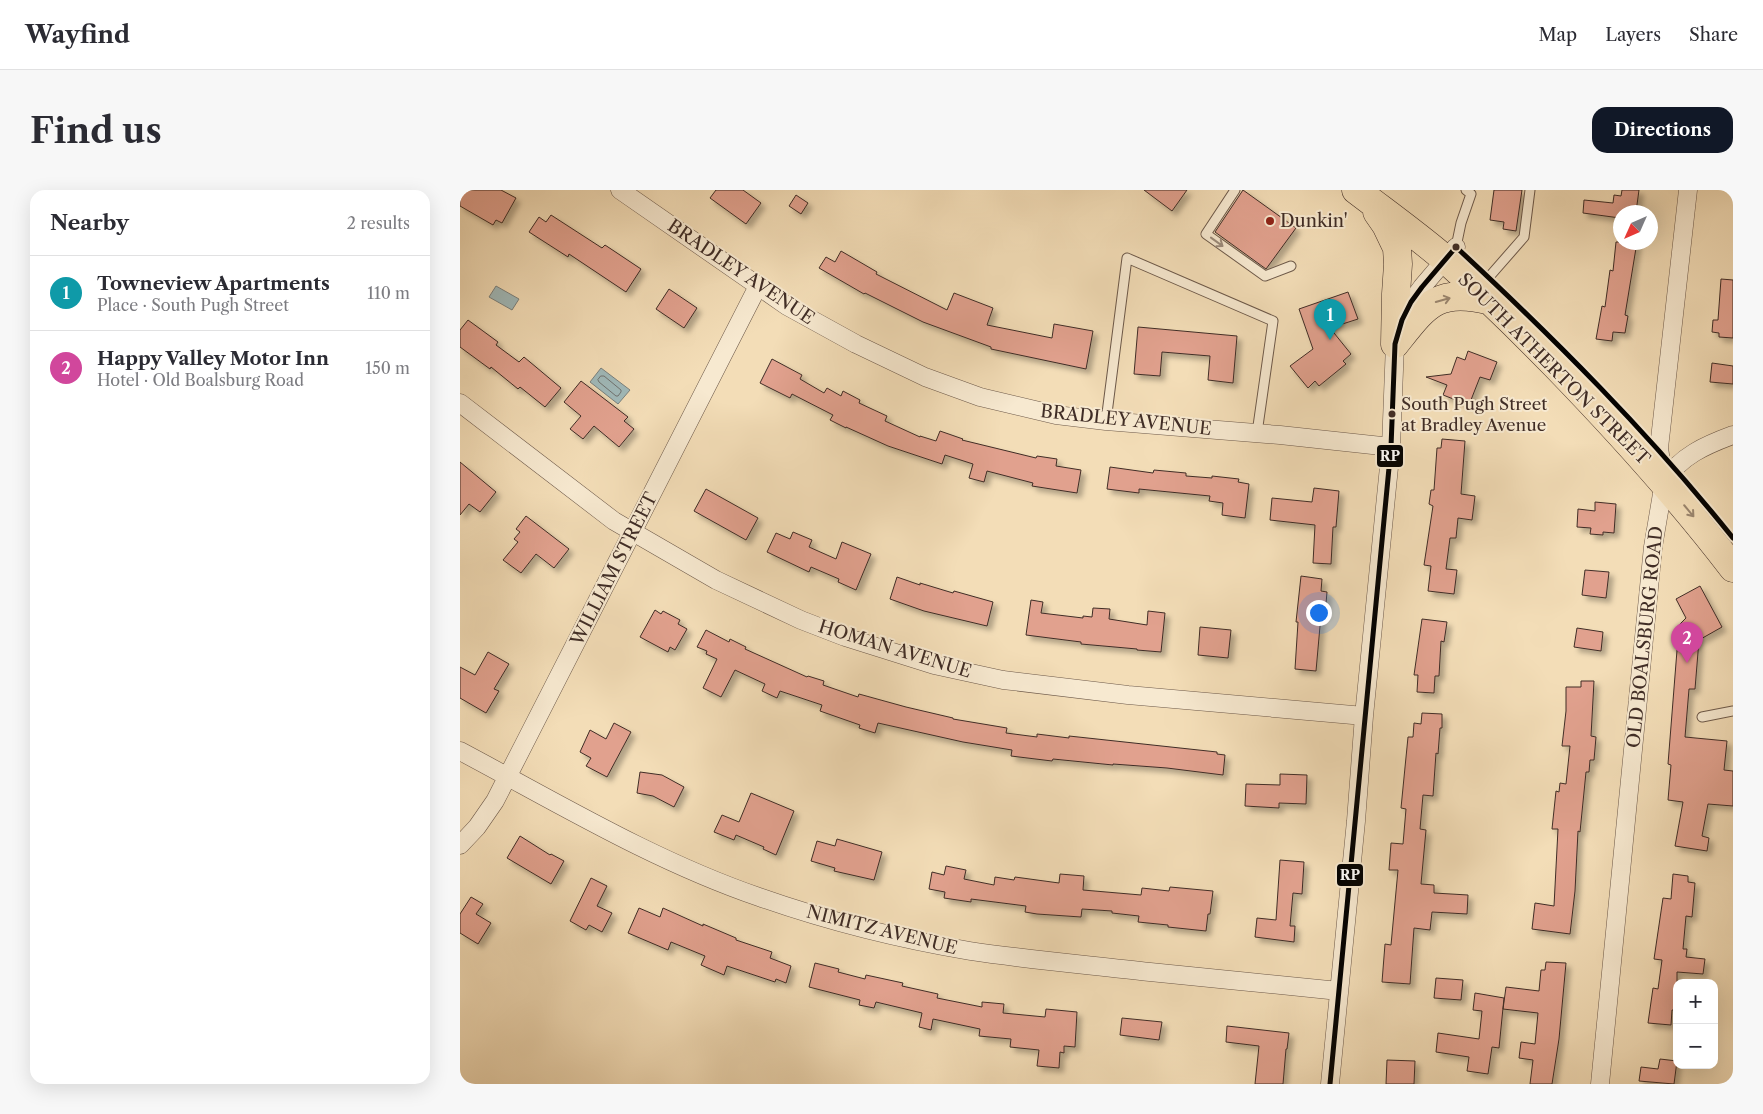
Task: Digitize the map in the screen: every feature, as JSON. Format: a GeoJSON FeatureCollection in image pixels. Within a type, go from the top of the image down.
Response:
{"type":"FeatureCollection","features":[{"type":"Feature","properties":{"kind":"main road","name":"SOUTH ATHERTON STREET"},"geometry":{"type":"LineString","coordinates":[[1369,192],[1451,253],[1592,376],[1666,466],[1733,538]]}},
{"type":"Feature","properties":{"kind":"main road"},"geometry":{"type":"LineString","coordinates":[[1369,192],[1396,248],[1398,264],[1396,344]]}},
{"type":"Feature","properties":{"kind":"main road"},"geometry":{"type":"LineString","coordinates":[[1396,344],[1418,314],[1430,304],[1448,298],[1472,296],[1490,289]]}},
{"type":"Feature","properties":{"kind":"main road","name":"SOUTH ATHERTON STREET"},"geometry":{"type":"LineString","coordinates":[[1666,466],[1694,516],[1733,568]]}},
{"type":"Feature","properties":{"kind":"street","name":"BRADLEY AVENUE"},"geometry":{"type":"LineString","coordinates":[[620,190],[787,306],[856,344],[925,377],[980,397],[1056,415],[1391,447]]}},
{"type":"Feature","properties":{"kind":"street","name":"OLD BOALSBURG ROAD"},"geometry":{"type":"LineString","coordinates":[[1600,1084],[1653,547],[1666,466],[1688,190]]}},
{"type":"Feature","properties":{"kind":"street"},"geometry":{"type":"LineString","coordinates":[[1330,1084],[1391,447],[1396,344],[1402,320],[1411,302],[1451,253]]}},
{"type":"Feature","properties":{"kind":"street","name":"WILLIAM STREET"},"geometry":{"type":"LineString","coordinates":[[460,845],[477,827],[495,801],[758,286]]}},
{"type":"Feature","properties":{"kind":"street","name":"HOMAN AVENUE"},"geometry":{"type":"LineString","coordinates":[[460,403],[614,521],[716,580],[801,620],[845,638],[934,665],[1003,680],[1118,694],[1364,716]]}},
{"type":"Feature","properties":{"kind":"street"},"geometry":{"type":"LineString","coordinates":[[1666,466],[1733,435]]}},
{"type":"Feature","properties":{"kind":"street","name":"NIMITZ AVENUE"},"geometry":{"type":"LineString","coordinates":[[460,751],[609,832],[683,868],[759,897],[822,917],[896,936],[970,950],[1052,962],[1339,991]]}},
{"type":"Feature","properties":{"kind":"lane"},"geometry":{"type":"LineString","coordinates":[[1235,190],[1206,234],[1265,276],[1292,266]]}},
{"type":"Feature","properties":{"kind":"lane"},"geometry":{"type":"LineString","coordinates":[[1451,253],[1471,194],[1466,190]]}},
{"type":"Feature","properties":{"kind":"lane"},"geometry":{"type":"LineString","coordinates":[[1490,289],[1524,237],[1530,190]]}},
{"type":"Feature","properties":{"kind":"lane"},"geometry":{"type":"LineString","coordinates":[[1106,421],[1127,258],[1273,321],[1257,433]]}},
{"type":"Feature","properties":{"kind":"lane"},"geometry":{"type":"LineString","coordinates":[[1702,717],[1733,712]]}},
{"type":"Feature","properties":{"kind":"water"},"geometry":{"type":"Polygon","coordinates":[[[496,286],[519,299],[512,310],[489,297],[496,286]]]}},
{"type":"Feature","properties":{"kind":"water"},"geometry":{"type":"Polygon","coordinates":[[[601,368],[630,390],[618,404],[590,382],[601,368]]]}},
{"type":"Feature","properties":{"kind":"building"},"geometry":{"type":"Polygon","coordinates":[[[460,190],[501,190],[516,198],[502,223],[496,220],[493,225],[460,206],[460,190]]]}},
{"type":"Feature","properties":{"kind":"building"},"geometry":{"type":"Polygon","coordinates":[[[716,190],[743,190],[761,203],[746,224],[710,198],[716,190]]]}},
{"type":"Feature","properties":{"kind":"building"},"geometry":{"type":"Polygon","coordinates":[[[1144,190],[1187,190],[1172,211],[1144,190]]]}},
{"type":"Feature","properties":{"kind":"building"},"geometry":{"type":"Polygon","coordinates":[[[1243,190],[1296,228],[1266,269],[1215,232],[1243,190]]]}},
{"type":"Feature","properties":{"kind":"building"},"geometry":{"type":"Polygon","coordinates":[[[1494,190],[1522,190],[1516,231],[1503,229],[1504,222],[1490,220],[1494,190]]]}},
{"type":"Feature","properties":{"kind":"building"},"geometry":{"type":"Polygon","coordinates":[[[1622,190],[1639,190],[1637,205],[1613,205],[1613,217],[1583,213],[1584,200],[1613,203],[1614,195],[1621,196],[1622,190]]]}},
{"type":"Feature","properties":{"kind":"building"},"geometry":{"type":"Polygon","coordinates":[[[796,195],[808,203],[801,214],[789,206],[796,195]]]}},
{"type":"Feature","properties":{"kind":"building"},"geometry":{"type":"Polygon","coordinates":[[[551,215],[602,248],[605,245],[641,269],[626,292],[569,254],[568,257],[529,232],[539,217],[546,222],[551,215]]]}},
{"type":"Feature","properties":{"kind":"building"},"geometry":{"type":"Polygon","coordinates":[[[1615,250],[1636,250],[1625,315],[1628,316],[1625,333],[1613,332],[1612,341],[1596,339],[1602,306],[1605,307],[1610,270],[1613,271],[1615,250]]]}},
{"type":"Feature","properties":{"kind":"building"},"geometry":{"type":"Polygon","coordinates":[[[841,251],[877,272],[876,274],[947,310],[954,293],[993,308],[987,325],[1052,338],[1054,324],[1093,331],[1086,369],[991,349],[991,347],[923,322],[864,294],[819,268],[826,257],[835,262],[841,251]]]}},
{"type":"Feature","properties":{"kind":"building"},"geometry":{"type":"Polygon","coordinates":[[[1721,279],[1733,280],[1733,338],[1719,337],[1719,333],[1712,332],[1713,320],[1718,320],[1721,279]]]}},
{"type":"Feature","properties":{"kind":"building"},"geometry":{"type":"Polygon","coordinates":[[[669,289],[697,308],[684,328],[656,309],[669,289]]]}},
{"type":"Feature","properties":{"kind":"building"},"geometry":{"type":"Polygon","coordinates":[[[1348,292],[1358,319],[1330,328],[1351,354],[1343,361],[1346,364],[1319,386],[1315,381],[1308,388],[1290,366],[1313,349],[1299,309],[1348,292]]]}},
{"type":"Feature","properties":{"kind":"building"},"geometry":{"type":"Polygon","coordinates":[[[468,320],[498,342],[496,345],[519,362],[524,357],[561,388],[545,407],[520,387],[518,389],[491,367],[490,369],[460,347],[460,330],[468,320]]]}},
{"type":"Feature","properties":{"kind":"building"},"geometry":{"type":"Polygon","coordinates":[[[1138,327],[1237,336],[1233,383],[1208,380],[1210,356],[1162,352],[1160,376],[1134,374],[1138,327]]]}},
{"type":"Feature","properties":{"kind":"building"},"geometry":{"type":"Polygon","coordinates":[[[1468,351],[1497,362],[1490,380],[1480,377],[1469,405],[1443,395],[1447,385],[1426,377],[1451,374],[1457,357],[1465,360],[1468,351]]]}},
{"type":"Feature","properties":{"kind":"building"},"geometry":{"type":"Polygon","coordinates":[[[772,359],[802,375],[800,379],[824,393],[827,388],[841,396],[843,391],[860,400],[859,403],[887,416],[885,421],[920,437],[936,441],[940,431],[962,440],[1036,458],[1037,456],[1057,459],[1056,466],[1081,470],[1077,493],[1032,486],[1033,483],[987,471],[984,482],[969,478],[973,464],[945,455],[942,464],[888,446],[846,428],[830,420],[833,415],[792,394],[790,398],[760,383],[772,359]]]}},
{"type":"Feature","properties":{"kind":"building"},"geometry":{"type":"Polygon","coordinates":[[[1712,363],[1733,366],[1733,384],[1710,382],[1712,363]]]}},
{"type":"Feature","properties":{"kind":"building"},"geometry":{"type":"Polygon","coordinates":[[[581,381],[628,417],[624,421],[634,429],[619,447],[594,426],[583,439],[570,429],[581,416],[564,402],[581,381]]]}},
{"type":"Feature","properties":{"kind":"building"},"geometry":{"type":"Polygon","coordinates":[[[1442,439],[1465,441],[1461,494],[1475,496],[1472,520],[1458,518],[1456,538],[1450,538],[1446,569],[1457,570],[1454,594],[1428,591],[1431,566],[1424,565],[1433,506],[1429,504],[1431,490],[1434,490],[1437,448],[1441,448],[1442,439]]]}},
{"type":"Feature","properties":{"kind":"building"},"geometry":{"type":"Polygon","coordinates":[[[460,462],[496,492],[480,512],[469,504],[460,515],[460,462]]]}},
{"type":"Feature","properties":{"kind":"building"},"geometry":{"type":"Polygon","coordinates":[[[1110,467],[1153,473],[1154,470],[1186,473],[1186,476],[1239,479],[1238,482],[1249,484],[1245,518],[1222,515],[1223,503],[1209,501],[1210,496],[1139,489],[1139,493],[1107,489],[1110,467]]]}},
{"type":"Feature","properties":{"kind":"building"},"geometry":{"type":"Polygon","coordinates":[[[1314,488],[1339,491],[1336,527],[1333,527],[1331,564],[1313,563],[1315,525],[1270,520],[1272,498],[1312,502],[1314,488]]]}},
{"type":"Feature","properties":{"kind":"building"},"geometry":{"type":"Polygon","coordinates":[[[706,489],[758,518],[746,540],[694,511],[706,489]]]}},
{"type":"Feature","properties":{"kind":"building"},"geometry":{"type":"Polygon","coordinates":[[[1595,502],[1616,504],[1614,533],[1603,532],[1603,535],[1590,534],[1591,528],[1577,527],[1578,509],[1595,511],[1595,502]]]}},
{"type":"Feature","properties":{"kind":"building"},"geometry":{"type":"Polygon","coordinates":[[[526,516],[569,549],[554,568],[536,554],[521,573],[503,560],[518,542],[514,539],[520,532],[516,529],[526,516]]]}},
{"type":"Feature","properties":{"kind":"building"},"geometry":{"type":"Polygon","coordinates":[[[793,532],[812,540],[809,547],[836,559],[842,542],[871,554],[856,590],[838,582],[839,579],[811,567],[809,572],[767,552],[776,533],[790,539],[793,532]]]}},
{"type":"Feature","properties":{"kind":"building"},"geometry":{"type":"Polygon","coordinates":[[[1585,570],[1609,572],[1606,598],[1582,595],[1585,570]]]}},
{"type":"Feature","properties":{"kind":"building"},"geometry":{"type":"Polygon","coordinates":[[[1301,576],[1322,579],[1321,591],[1327,592],[1325,615],[1321,615],[1316,671],[1295,669],[1298,622],[1296,622],[1301,576]]]}},
{"type":"Feature","properties":{"kind":"building"},"geometry":{"type":"Polygon","coordinates":[[[897,577],[920,585],[920,583],[993,602],[987,626],[924,611],[890,599],[897,577]]]}},
{"type":"Feature","properties":{"kind":"building"},"geometry":{"type":"Polygon","coordinates":[[[1700,586],[1722,627],[1699,640],[1695,689],[1689,689],[1685,737],[1727,741],[1724,770],[1733,771],[1733,806],[1708,804],[1702,836],[1709,838],[1707,851],[1675,846],[1683,802],[1668,800],[1671,765],[1668,764],[1679,625],[1686,618],[1676,599],[1700,586]]]}},
{"type":"Feature","properties":{"kind":"building"},"geometry":{"type":"Polygon","coordinates":[[[1031,600],[1043,602],[1041,613],[1083,618],[1083,616],[1092,617],[1093,608],[1110,609],[1109,619],[1147,625],[1148,611],[1165,613],[1161,652],[1081,644],[1081,642],[1026,635],[1031,600]]]}},
{"type":"Feature","properties":{"kind":"building"},"geometry":{"type":"Polygon","coordinates":[[[655,610],[661,614],[663,611],[680,620],[678,624],[687,629],[675,650],[670,647],[668,652],[640,637],[655,610]]]}},
{"type":"Feature","properties":{"kind":"building"},"geometry":{"type":"Polygon","coordinates":[[[1422,619],[1447,622],[1444,642],[1441,641],[1439,676],[1435,676],[1434,693],[1417,692],[1418,675],[1414,675],[1422,619]]]}},
{"type":"Feature","properties":{"kind":"building"},"geometry":{"type":"Polygon","coordinates":[[[1200,627],[1231,630],[1228,658],[1198,655],[1200,627]]]}},
{"type":"Feature","properties":{"kind":"building"},"geometry":{"type":"Polygon","coordinates":[[[1577,628],[1603,632],[1601,651],[1574,647],[1577,628]]]}},
{"type":"Feature","properties":{"kind":"building"},"geometry":{"type":"Polygon","coordinates":[[[706,630],[729,642],[730,639],[746,647],[745,649],[807,677],[824,681],[823,685],[858,697],[859,694],[953,719],[1007,728],[1006,733],[1037,737],[1037,734],[1069,738],[1069,736],[1217,752],[1217,754],[1225,755],[1223,775],[1167,768],[1053,759],[1052,761],[1011,756],[1012,750],[963,742],[878,723],[875,733],[859,728],[860,725],[820,711],[822,705],[780,691],[777,698],[762,691],[765,684],[735,670],[721,697],[703,688],[717,659],[706,654],[707,651],[697,647],[706,630]]]}},
{"type":"Feature","properties":{"kind":"building"},"geometry":{"type":"Polygon","coordinates":[[[488,652],[509,664],[494,689],[499,691],[486,713],[460,698],[460,667],[475,675],[488,652]]]}},
{"type":"Feature","properties":{"kind":"building"},"geometry":{"type":"Polygon","coordinates":[[[1581,681],[1594,681],[1591,736],[1596,737],[1594,760],[1590,760],[1589,772],[1586,772],[1580,832],[1578,831],[1575,891],[1570,934],[1532,929],[1535,903],[1554,906],[1558,829],[1552,829],[1556,791],[1559,792],[1560,783],[1566,784],[1570,746],[1562,746],[1566,711],[1566,687],[1581,687],[1581,681]]]}},
{"type":"Feature","properties":{"kind":"building"},"geometry":{"type":"Polygon","coordinates":[[[1422,713],[1442,714],[1442,728],[1440,728],[1438,754],[1436,753],[1433,796],[1423,795],[1420,829],[1426,830],[1421,884],[1434,885],[1434,893],[1468,895],[1467,914],[1432,912],[1430,930],[1414,928],[1410,984],[1382,982],[1385,944],[1391,945],[1398,870],[1389,870],[1391,843],[1403,844],[1406,809],[1401,808],[1408,737],[1413,737],[1414,723],[1421,724],[1422,713]]]}},
{"type":"Feature","properties":{"kind":"building"},"geometry":{"type":"Polygon","coordinates":[[[614,723],[631,732],[607,777],[586,766],[591,758],[580,752],[590,730],[606,739],[614,723]]]}},
{"type":"Feature","properties":{"kind":"building"},"geometry":{"type":"Polygon","coordinates":[[[640,772],[662,775],[684,787],[674,807],[653,796],[637,793],[640,772]]]}},
{"type":"Feature","properties":{"kind":"building"},"geometry":{"type":"Polygon","coordinates":[[[1280,774],[1307,775],[1306,804],[1279,803],[1279,808],[1245,806],[1246,784],[1280,785],[1280,774]]]}},
{"type":"Feature","properties":{"kind":"building"},"geometry":{"type":"Polygon","coordinates":[[[751,793],[794,811],[776,855],[763,849],[764,847],[736,835],[734,840],[714,832],[722,815],[739,822],[751,793]]]}},
{"type":"Feature","properties":{"kind":"building"},"geometry":{"type":"Polygon","coordinates":[[[520,836],[550,855],[564,861],[551,884],[507,858],[520,836]]]}},
{"type":"Feature","properties":{"kind":"building"},"geometry":{"type":"Polygon","coordinates":[[[837,839],[882,852],[874,880],[834,871],[835,868],[811,861],[817,841],[835,846],[837,839]]]}},
{"type":"Feature","properties":{"kind":"building"},"geometry":{"type":"Polygon","coordinates":[[[1280,860],[1304,862],[1302,894],[1293,893],[1290,926],[1295,926],[1294,942],[1255,937],[1257,918],[1276,920],[1280,860]]]}},
{"type":"Feature","properties":{"kind":"building"},"geometry":{"type":"Polygon","coordinates":[[[946,866],[966,870],[964,879],[994,885],[995,877],[1014,880],[1015,877],[1059,883],[1060,874],[1084,876],[1083,890],[1141,895],[1142,888],[1169,891],[1170,887],[1213,891],[1210,914],[1208,914],[1206,931],[1138,922],[1139,916],[1112,913],[1112,911],[1082,909],[1081,917],[1037,914],[1025,912],[1026,906],[971,899],[971,902],[944,898],[945,892],[929,889],[932,872],[944,875],[946,866]]]}},
{"type":"Feature","properties":{"kind":"building"},"geometry":{"type":"Polygon","coordinates":[[[1673,874],[1688,876],[1688,882],[1695,883],[1692,917],[1686,916],[1683,949],[1687,949],[1686,957],[1705,959],[1703,974],[1677,972],[1677,979],[1673,979],[1671,1025],[1648,1023],[1653,988],[1658,989],[1662,960],[1654,959],[1663,898],[1671,899],[1673,874]]]}},
{"type":"Feature","properties":{"kind":"building"},"geometry":{"type":"Polygon","coordinates":[[[591,878],[607,886],[597,906],[612,913],[602,932],[589,925],[586,930],[570,921],[591,878]]]}},
{"type":"Feature","properties":{"kind":"building"},"geometry":{"type":"Polygon","coordinates":[[[471,897],[483,904],[476,914],[491,923],[478,944],[460,933],[460,914],[471,897]]]}},
{"type":"Feature","properties":{"kind":"building"},"geometry":{"type":"Polygon","coordinates":[[[639,908],[660,917],[663,908],[736,938],[736,940],[772,952],[770,958],[791,966],[786,983],[776,979],[775,982],[727,966],[724,975],[701,965],[705,956],[671,942],[668,950],[628,933],[639,908]]]}},
{"type":"Feature","properties":{"kind":"building"},"geometry":{"type":"Polygon","coordinates":[[[1546,962],[1566,963],[1559,1039],[1552,1084],[1530,1084],[1533,1060],[1519,1058],[1521,1042],[1535,1044],[1538,1013],[1503,1009],[1506,987],[1539,991],[1541,970],[1545,970],[1546,962]]]}},
{"type":"Feature","properties":{"kind":"building"},"geometry":{"type":"Polygon","coordinates":[[[815,963],[839,969],[838,972],[865,979],[866,975],[903,983],[902,986],[938,994],[937,998],[982,1007],[982,1002],[1004,1004],[1003,1013],[1045,1017],[1046,1009],[1077,1012],[1075,1047],[1064,1046],[1064,1053],[1060,1052],[1059,1068],[1037,1066],[1039,1050],[1010,1047],[1011,1039],[979,1036],[980,1029],[933,1019],[931,1030],[919,1027],[922,1013],[876,1002],[874,1008],[859,1005],[860,1000],[809,987],[815,963]]]}},
{"type":"Feature","properties":{"kind":"building"},"geometry":{"type":"Polygon","coordinates":[[[1436,978],[1463,980],[1461,1000],[1434,998],[1436,978]]]}},
{"type":"Feature","properties":{"kind":"building"},"geometry":{"type":"Polygon","coordinates":[[[1475,993],[1504,998],[1499,1048],[1492,1047],[1488,1074],[1467,1071],[1469,1057],[1436,1052],[1438,1033],[1479,1039],[1482,1011],[1473,1010],[1475,993]]]}},
{"type":"Feature","properties":{"kind":"building"},"geometry":{"type":"Polygon","coordinates":[[[1122,1018],[1162,1022],[1159,1040],[1120,1035],[1122,1018]]]}},
{"type":"Feature","properties":{"kind":"building"},"geometry":{"type":"Polygon","coordinates":[[[1227,1026],[1289,1033],[1283,1084],[1255,1084],[1259,1046],[1226,1042],[1227,1026]]]}},
{"type":"Feature","properties":{"kind":"building"},"geometry":{"type":"Polygon","coordinates":[[[1660,1059],[1673,1061],[1673,1069],[1676,1069],[1674,1084],[1639,1081],[1641,1067],[1658,1069],[1660,1059]]]}},
{"type":"Feature","properties":{"kind":"building"},"geometry":{"type":"Polygon","coordinates":[[[1387,1060],[1415,1061],[1414,1084],[1386,1084],[1387,1060]]]}},
{"type":"Feature","properties":{"kind":"transit line","name":"RP"},"geometry":{"type":"LineString","coordinates":[[1330,1084],[1391,447],[1395,344],[1402,320],[1411,302],[1456,247],[1565,352],[1635,424],[1733,538]]}},
{"type":"Feature","properties":{"kind":"place","name":"Dunkin'"},"geometry":{"type":"Point","coordinates":[1270,221]}},
{"type":"Feature","properties":{"kind":"place","name":"Towneview Apartments"},"geometry":{"type":"Point","coordinates":[1330,340]}},
{"type":"Feature","properties":{"kind":"place","name":"South Pugh Street at Bradley Avenue"},"geometry":{"type":"Point","coordinates":[1392,414]}},
{"type":"Feature","properties":{"kind":"place","name":"Happy Valley Motor Inn"},"geometry":{"type":"Point","coordinates":[1687,663]}}]}
